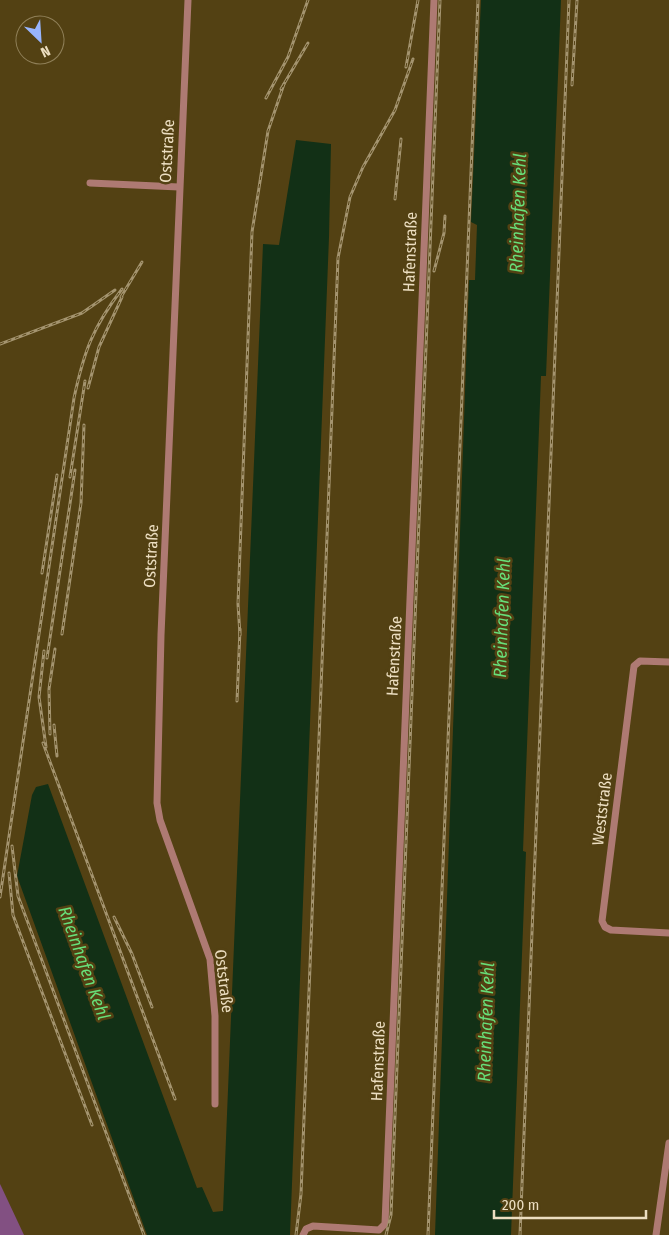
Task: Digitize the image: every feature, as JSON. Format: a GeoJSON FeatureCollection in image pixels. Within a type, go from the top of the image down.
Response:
{"type":"FeatureCollection","features":[{"type":"Feature","properties":{"kind":"street","name":"Oststraße"},"geometry":{"type":"LineString","coordinates":[[188,0],[161,635],[157,803],[160,820],[210,959],[215,1016],[215,1104]]}},
{"type":"Feature","properties":{"kind":"street","name":"Hafenstraße"},"geometry":{"type":"LineString","coordinates":[[302,1235],[306,1229],[313,1226],[379,1230],[385,1224],[434,0]]}},
{"type":"Feature","properties":{"kind":"street"},"geometry":{"type":"LineString","coordinates":[[90,183],[179,187]]}},
{"type":"Feature","properties":{"kind":"street","name":"Weststraße"},"geometry":{"type":"LineString","coordinates":[[669,662],[640,661],[634,666],[602,921],[605,927],[611,930],[669,933]]}},
{"type":"Feature","properties":{"kind":"street"},"geometry":{"type":"LineString","coordinates":[[656,1235],[669,1143]]}},
{"type":"Feature","properties":{"kind":"shaded area"},"geometry":{"type":"Polygon","coordinates":[[[0,1184],[1,1186],[24,1235],[0,1235],[0,1184]]]}},
{"type":"Feature","properties":{"kind":"water","name":"Rheinhafen Kehl"},"geometry":{"type":"Polygon","coordinates":[[[481,0],[561,0],[546,376],[541,376],[523,851],[526,852],[511,1235],[435,1235],[469,280],[475,280],[477,225],[471,222],[481,0]]]}},
{"type":"Feature","properties":{"kind":"water","name":"Rheinhafen Kehl"},"geometry":{"type":"Polygon","coordinates":[[[296,140],[331,144],[290,1235],[147,1235],[17,876],[32,795],[36,787],[48,784],[197,1188],[202,1187],[213,1212],[223,1211],[263,244],[279,245],[296,140]]]}},
{"type":"Feature","properties":{"kind":"railway"},"geometry":{"type":"LineString","coordinates":[[266,98],[288,57],[308,0]]}},
{"type":"Feature","properties":{"kind":"railway"},"geometry":{"type":"LineString","coordinates":[[406,67],[418,0]]}},
{"type":"Feature","properties":{"kind":"railway"},"geometry":{"type":"LineString","coordinates":[[386,1235],[391,1215],[440,0]]}},
{"type":"Feature","properties":{"kind":"railway"},"geometry":{"type":"LineString","coordinates":[[428,1235],[478,0]]}},
{"type":"Feature","properties":{"kind":"railway"},"geometry":{"type":"LineString","coordinates":[[520,1235],[569,0]]}},
{"type":"Feature","properties":{"kind":"railway"},"geometry":{"type":"LineString","coordinates":[[572,85],[577,0]]}},
{"type":"Feature","properties":{"kind":"railway"},"geometry":{"type":"LineString","coordinates":[[281,89],[308,43]]}},
{"type":"Feature","properties":{"kind":"railway"},"geometry":{"type":"LineString","coordinates":[[296,1235],[301,1194],[338,258],[350,197],[363,167],[395,110],[413,59]]}},
{"type":"Feature","properties":{"kind":"railway"},"geometry":{"type":"LineString","coordinates":[[240,635],[238,604],[252,232],[268,131],[284,84]]}},
{"type":"Feature","properties":{"kind":"railway"},"geometry":{"type":"LineString","coordinates":[[395,199],[401,139]]}},
{"type":"Feature","properties":{"kind":"railway"},"geometry":{"type":"LineString","coordinates":[[434,271],[444,233],[445,216]]}},
{"type":"Feature","properties":{"kind":"railway"},"geometry":{"type":"LineString","coordinates":[[121,297],[142,262]]}},
{"type":"Feature","properties":{"kind":"railway"},"geometry":{"type":"LineString","coordinates":[[0,897],[74,398],[91,340],[104,315],[122,289]]}},
{"type":"Feature","properties":{"kind":"railway"},"geometry":{"type":"LineString","coordinates":[[0,344],[82,313],[115,290]]}},
{"type":"Feature","properties":{"kind":"railway"},"geometry":{"type":"LineString","coordinates":[[88,388],[99,347],[122,297]]}},
{"type":"Feature","properties":{"kind":"railway"},"geometry":{"type":"LineString","coordinates":[[70,477],[85,381]]}},
{"type":"Feature","properties":{"kind":"railway"},"geometry":{"type":"LineString","coordinates":[[62,634],[81,503],[84,425]]}},
{"type":"Feature","properties":{"kind":"railway"},"geometry":{"type":"LineString","coordinates":[[47,658],[75,470]]}},
{"type":"Feature","properties":{"kind":"railway"},"geometry":{"type":"LineString","coordinates":[[42,573],[57,475]]}},
{"type":"Feature","properties":{"kind":"railway"},"geometry":{"type":"LineString","coordinates":[[237,701],[240,629]]}},
{"type":"Feature","properties":{"kind":"railway"},"geometry":{"type":"LineString","coordinates":[[50,734],[49,689],[55,649]]}},
{"type":"Feature","properties":{"kind":"railway"},"geometry":{"type":"LineString","coordinates":[[44,651],[39,697],[46,747]]}},
{"type":"Feature","properties":{"kind":"railway"},"geometry":{"type":"LineString","coordinates":[[54,725],[57,756]]}},
{"type":"Feature","properties":{"kind":"railway"},"geometry":{"type":"LineString","coordinates":[[43,743],[175,1099]]}},
{"type":"Feature","properties":{"kind":"railway"},"geometry":{"type":"LineString","coordinates":[[12,846],[18,896],[144,1235]]}},
{"type":"Feature","properties":{"kind":"railway"},"geometry":{"type":"LineString","coordinates":[[9,873],[13,915],[92,1125]]}},
{"type":"Feature","properties":{"kind":"railway"},"geometry":{"type":"LineString","coordinates":[[114,917],[132,954],[152,1007]]}}]}
